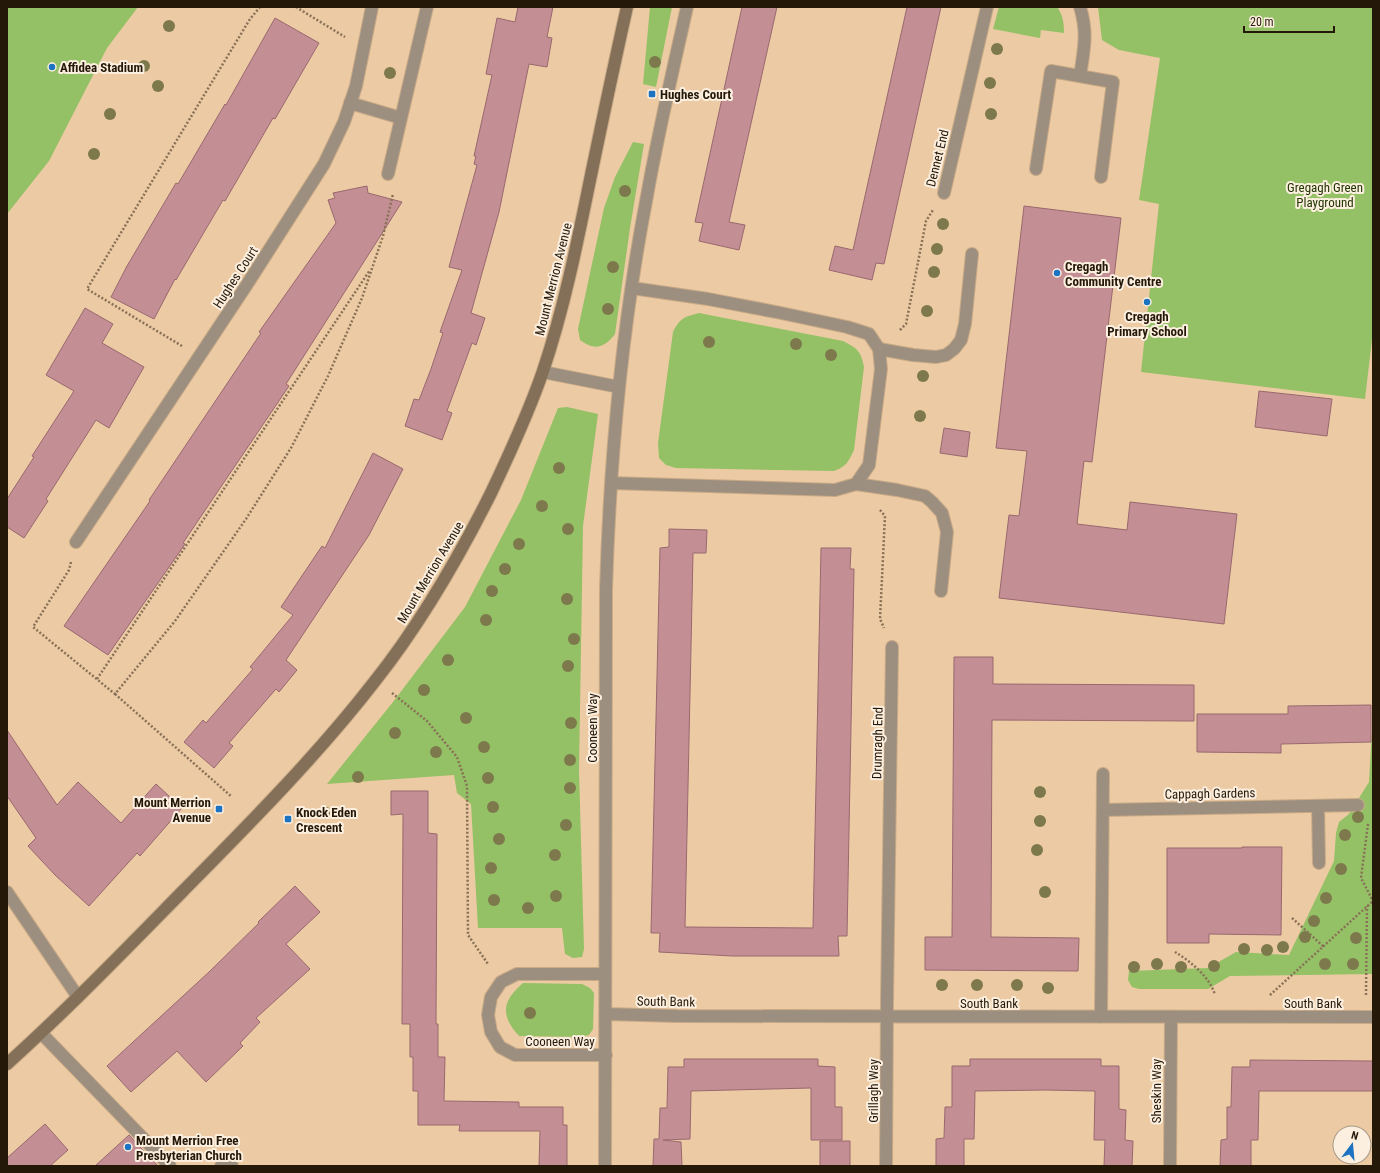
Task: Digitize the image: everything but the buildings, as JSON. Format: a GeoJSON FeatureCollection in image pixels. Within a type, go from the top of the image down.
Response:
{"type":"FeatureCollection","features":[{"type":"Feature","properties":{"kind":"street","name":"Hughes Court"},"geometry":{"type":"LineString","coordinates":[[76,542],[324,164],[344,122],[356,86],[372,7]]}},
{"type":"Feature","properties":{"kind":"street"},"geometry":{"type":"LineString","coordinates":[[388,174],[427,7]]}},
{"type":"Feature","properties":{"kind":"street","name":"Mount Merrion Avenue"},"geometry":{"type":"LineString","coordinates":[[7,1064],[78,998],[246,827],[327,740],[376,680],[428,607],[474,527],[512,450],[543,372],[576,251],[627,7]]}},
{"type":"Feature","properties":{"kind":"street"},"geometry":{"type":"LineString","coordinates":[[687,7],[646,196],[632,288],[708,299],[847,327],[868,334],[879,349],[881,369],[869,465],[856,484]]}},
{"type":"Feature","properties":{"kind":"street","name":"Dennet End"},"geometry":{"type":"LineString","coordinates":[[944,193],[986,7]]}},
{"type":"Feature","properties":{"kind":"street"},"geometry":{"type":"LineString","coordinates":[[1080,7],[1085,24],[1086,38],[1080,76]]}},
{"type":"Feature","properties":{"kind":"street"},"geometry":{"type":"LineString","coordinates":[[1036,169],[1051,71],[1114,82],[1101,177]]}},
{"type":"Feature","properties":{"kind":"street"},"geometry":{"type":"LineString","coordinates":[[350,103],[401,118]]}},
{"type":"Feature","properties":{"kind":"street"},"geometry":{"type":"LineString","coordinates":[[879,349],[913,355],[936,357],[946,355],[954,350],[961,340],[965,324],[972,254]]}},
{"type":"Feature","properties":{"kind":"street","name":"Cooneen Way"},"geometry":{"type":"LineString","coordinates":[[605,1166],[606,589],[608,527],[619,387],[632,288]]}},
{"type":"Feature","properties":{"kind":"street"},"geometry":{"type":"LineString","coordinates":[[543,372],[619,387]]}},
{"type":"Feature","properties":{"kind":"street"},"geometry":{"type":"LineString","coordinates":[[611,483],[835,490],[856,484],[925,496],[942,512],[947,532],[941,591]]}},
{"type":"Feature","properties":{"kind":"street","name":"Drumragh End"},"geometry":{"type":"LineString","coordinates":[[887,1016],[892,647]]}},
{"type":"Feature","properties":{"kind":"street"},"geometry":{"type":"LineString","coordinates":[[1101,1017],[1103,774]]}},
{"type":"Feature","properties":{"kind":"street","name":"Cappagh Gardens"},"geometry":{"type":"LineString","coordinates":[[1103,810],[1358,805]]}},
{"type":"Feature","properties":{"kind":"street"},"geometry":{"type":"LineString","coordinates":[[1318,806],[1319,863]]}},
{"type":"Feature","properties":{"kind":"street"},"geometry":{"type":"LineString","coordinates":[[7,892],[78,998]]}},
{"type":"Feature","properties":{"kind":"street"},"geometry":{"type":"LineString","coordinates":[[501,982],[518,974],[605,974]]}},
{"type":"Feature","properties":{"kind":"street","name":"Cooneen Way"},"geometry":{"type":"LineString","coordinates":[[501,982],[491,997],[488,1015],[491,1032],[500,1047],[515,1055],[606,1055]]}},
{"type":"Feature","properties":{"kind":"street","name":"South Bank"},"geometry":{"type":"LineString","coordinates":[[606,1014],[1369,1017]]}},
{"type":"Feature","properties":{"kind":"street","name":"Grillagh Way"},"geometry":{"type":"LineString","coordinates":[[886,1166],[887,1016]]}},
{"type":"Feature","properties":{"kind":"street","name":"Sheskin Way"},"geometry":{"type":"LineString","coordinates":[[1170,1166],[1171,1017]]}},
{"type":"Feature","properties":{"kind":"street"},"geometry":{"type":"LineString","coordinates":[[41,1033],[170,1166]]}},
{"type":"Feature","properties":{"kind":"street"},"geometry":{"type":"LineString","coordinates":[[220,1166],[226,1160],[232,1166]]}},
{"type":"Feature","properties":{"kind":"path"},"geometry":{"type":"LineString","coordinates":[[199,356],[87,289],[250,19],[260,7]]}},
{"type":"Feature","properties":{"kind":"path"},"geometry":{"type":"LineString","coordinates":[[296,7],[364,49]]}},
{"type":"Feature","properties":{"kind":"path"},"geometry":{"type":"LineString","coordinates":[[115,694],[176,621],[246,519],[291,448],[328,376],[362,298],[383,236],[395,186],[388,174]]}},
{"type":"Feature","properties":{"kind":"path","name":"Dennet End"},"geometry":{"type":"LineString","coordinates":[[879,349],[906,324],[926,221],[944,193]]}},
{"type":"Feature","properties":{"kind":"path"},"geometry":{"type":"LineString","coordinates":[[97,679],[372,267]]}},
{"type":"Feature","properties":{"kind":"path"},"geometry":{"type":"LineString","coordinates":[[856,484],[885,516],[880,619],[892,647]]}},
{"type":"Feature","properties":{"kind":"path"},"geometry":{"type":"LineString","coordinates":[[76,542],[69,570],[33,627],[115,694],[232,797]]}},
{"type":"Feature","properties":{"kind":"path"},"geometry":{"type":"LineString","coordinates":[[376,680],[427,721],[457,757],[467,786],[468,935],[501,982]]}},
{"type":"Feature","properties":{"kind":"path"},"geometry":{"type":"LineString","coordinates":[[1246,1017],[1373,901],[1361,878],[1369,821]]}},
{"type":"Feature","properties":{"kind":"path"},"geometry":{"type":"LineString","coordinates":[[1367,906],[1369,1017]]}},
{"type":"Feature","properties":{"kind":"path"},"geometry":{"type":"LineString","coordinates":[[1292,918],[1323,946]]}},
{"type":"Feature","properties":{"kind":"path"},"geometry":{"type":"LineString","coordinates":[[1175,952],[1192,963],[1213,988],[1220,1017]]}},
{"type":"Feature","properties":{"kind":"green space","name":"Affidea Stadium"},"geometry":{"type":"Polygon","coordinates":[[[7,7],[138,7],[107,48],[49,161],[7,214],[7,7]]]}},
{"type":"Feature","properties":{"kind":"green space"},"geometry":{"type":"Polygon","coordinates":[[[650,7],[672,7],[656,87],[643,84],[650,7]]]}},
{"type":"Feature","properties":{"kind":"green space"},"geometry":{"type":"Polygon","coordinates":[[[999,7],[1057,7],[1063,19],[1064,33],[1041,30],[1040,38],[993,29],[999,7]]]}},
{"type":"Feature","properties":{"kind":"green space","name":"Gregagh Green Playground"},"geometry":{"type":"Polygon","coordinates":[[[1098,7],[1373,7],[1373,331],[1365,399],[1141,372],[1159,204],[1139,200],[1160,58],[1119,50],[1102,40],[1098,7]]]}},
{"type":"Feature","properties":{"kind":"green space"},"geometry":{"type":"Polygon","coordinates":[[[633,142],[644,144],[615,334],[603,345],[595,347],[590,346],[580,340],[578,329],[604,208],[615,177],[633,142]]]}},
{"type":"Feature","properties":{"kind":"green space"},"geometry":{"type":"Polygon","coordinates":[[[699,313],[843,341],[858,351],[864,367],[854,450],[844,465],[834,471],[676,468],[666,465],[659,458],[658,443],[673,332],[680,321],[699,313]]]}},
{"type":"Feature","properties":{"kind":"green space"},"geometry":{"type":"Polygon","coordinates":[[[567,407],[598,414],[583,526],[579,770],[584,949],[582,957],[573,958],[565,954],[562,928],[478,928],[471,804],[457,793],[454,775],[327,784],[393,702],[465,607],[521,500],[558,408],[567,407]]]}},
{"type":"Feature","properties":{"kind":"green space"},"geometry":{"type":"Polygon","coordinates":[[[1373,713],[1373,974],[1230,976],[1208,989],[1139,989],[1132,987],[1128,980],[1129,971],[1208,968],[1236,952],[1289,955],[1334,861],[1336,833],[1339,822],[1349,814],[1369,782],[1373,713]]]}},
{"type":"Feature","properties":{"kind":"green space"},"geometry":{"type":"Polygon","coordinates":[[[523,983],[582,984],[590,988],[594,993],[593,1029],[589,1035],[581,1037],[519,1036],[506,1015],[506,1008],[507,1002],[511,996],[523,983]]]}},
{"type":"Feature","properties":{"kind":"place","name":"Affidea Stadium"},"geometry":{"type":"Point","coordinates":[52,67]}},
{"type":"Feature","properties":{"kind":"place","name":"Hughes Court"},"geometry":{"type":"Point","coordinates":[652,94]}},
{"type":"Feature","properties":{"kind":"place","name":"Cregagh Community Centre"},"geometry":{"type":"Point","coordinates":[1057,273]}},
{"type":"Feature","properties":{"kind":"place","name":"Cregagh Primary School"},"geometry":{"type":"Point","coordinates":[1147,302]}},
{"type":"Feature","properties":{"kind":"place","name":"Mount Merrion Avenue"},"geometry":{"type":"Point","coordinates":[219,809]}},
{"type":"Feature","properties":{"kind":"place","name":"Knock Eden Crescent"},"geometry":{"type":"Point","coordinates":[288,819]}},
{"type":"Feature","properties":{"kind":"place","name":"Mount Merrion Free Presbyterian Church"},"geometry":{"type":"Point","coordinates":[128,1147]}}]}
